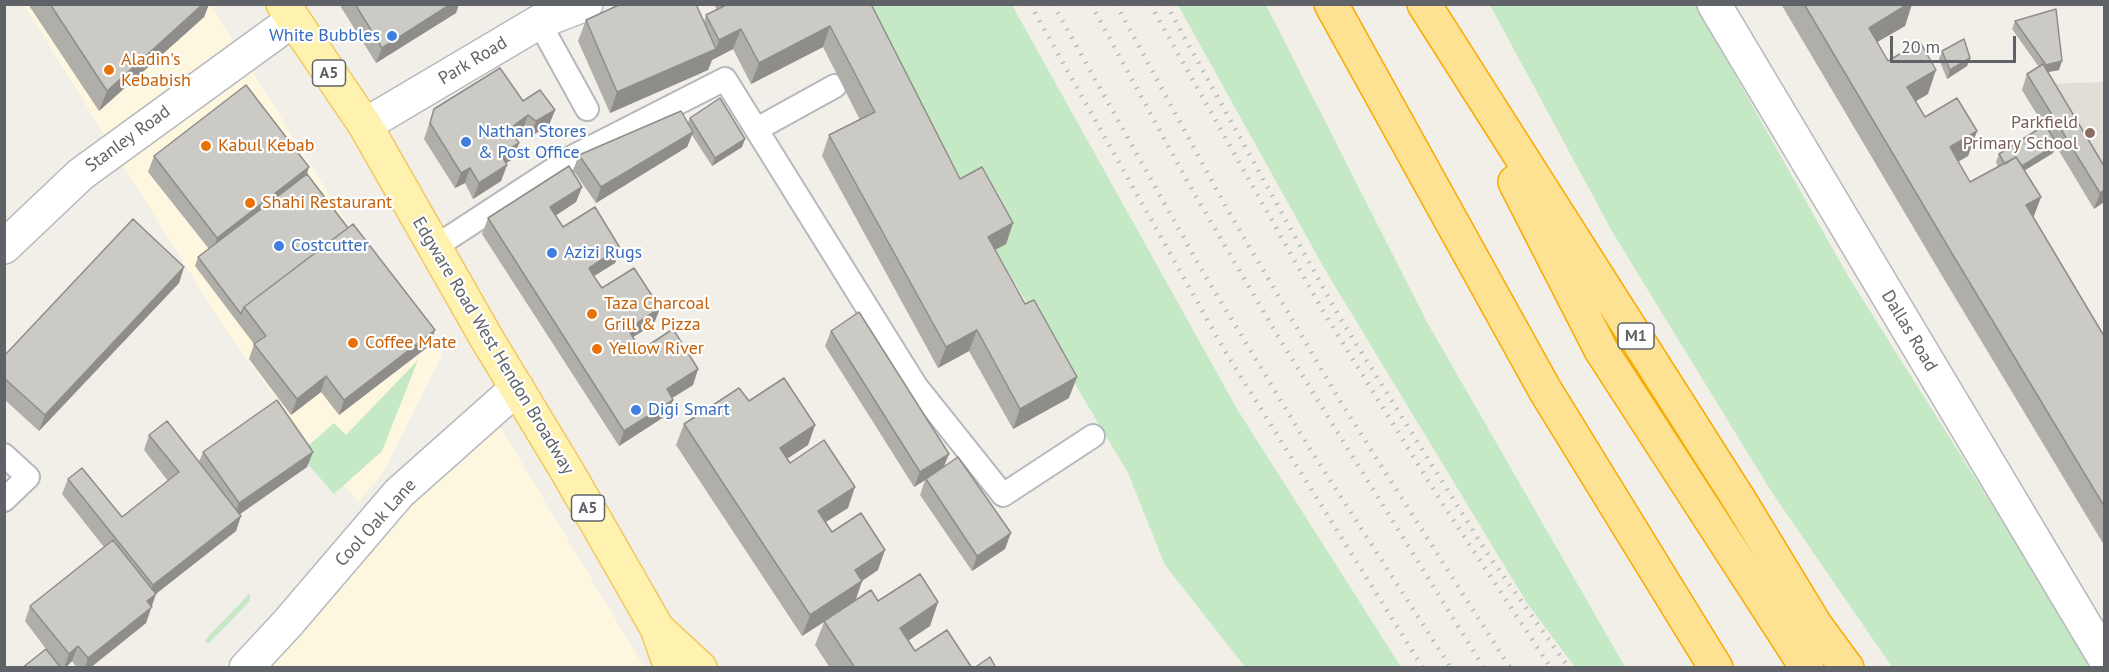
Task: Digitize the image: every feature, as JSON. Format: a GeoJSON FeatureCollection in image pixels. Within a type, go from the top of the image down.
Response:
{"type":"FeatureCollection","features":[{"type":"Feature","properties":{"kind":"highway"},"geometry":{"type":"LineString","coordinates":[[1332,4],[1545,390],[1716,668]]}},
{"type":"Feature","properties":{"kind":"highway","name":"M1"},"geometry":{"type":"LineString","coordinates":[[1424,4],[1601,350],[1808,668]]}},
{"type":"Feature","properties":{"kind":"highway","name":"M1"},"geometry":{"type":"LineString","coordinates":[[1424,4],[1728,481],[1816,626],[1847,668]]}},
{"type":"Feature","properties":{"kind":"main road","name":"A5"},"geometry":{"type":"LineString","coordinates":[[288,12],[364,125]]}},
{"type":"Feature","properties":{"kind":"main road","name":"Edgware Road West Hendon Broadway"},"geometry":{"type":"LineString","coordinates":[[364,125],[657,628]]}},
{"type":"Feature","properties":{"kind":"main road","name":"A5"},"geometry":{"type":"LineString","coordinates":[[657,628],[671,668]]}},
{"type":"Feature","properties":{"kind":"main road","name":"A5"},"geometry":{"type":"LineString","coordinates":[[657,628],[700,668]]}},
{"type":"Feature","properties":{"kind":"street","name":"Park Road"},"geometry":{"type":"LineString","coordinates":[[364,125],[539,22],[586,4]]}},
{"type":"Feature","properties":{"kind":"street","name":"Dallas Road"},"geometry":{"type":"LineString","coordinates":[[1714,4],[2104,657]]}},
{"type":"Feature","properties":{"kind":"street","name":"Stanley Road"},"geometry":{"type":"LineString","coordinates":[[4,247],[81,174],[288,12]]}},
{"type":"Feature","properties":{"kind":"street","name":"Cool Oak Lane"},"geometry":{"type":"LineString","coordinates":[[246,668],[287,624],[399,493],[517,388]]}},
{"type":"Feature","properties":{"kind":"lane"},"geometry":{"type":"LineString","coordinates":[[539,22],[587,109]]}},
{"type":"Feature","properties":{"kind":"lane"},"geometry":{"type":"LineString","coordinates":[[435,247],[574,156],[725,79],[916,386],[1003,495],[1093,436]]}},
{"type":"Feature","properties":{"kind":"lane"},"geometry":{"type":"LineString","coordinates":[[757,129],[835,86]]}},
{"type":"Feature","properties":{"kind":"lane"},"geometry":{"type":"LineString","coordinates":[[4,455],[28,477],[4,500]]}},
{"type":"Feature","properties":{"kind":"shaded area"},"geometry":{"type":"Polygon","coordinates":[[[24,5],[211,5],[345,220],[442,355],[384,471],[358,502],[293,422],[225,329],[24,5]]]}},
{"type":"Feature","properties":{"kind":"shaded area","name":"Parkfield Primary School"},"geometry":{"type":"Polygon","coordinates":[[[2104,82],[2104,182],[2046,84],[2104,82]]]}},
{"type":"Feature","properties":{"kind":"shaded area"},"geometry":{"type":"Polygon","coordinates":[[[501,428],[644,667],[257,668],[405,503],[501,428]]]}},
{"type":"Feature","properties":{"kind":"green space"},"geometry":{"type":"Polygon","coordinates":[[[862,5],[1012,5],[1237,409],[1401,667],[1245,667],[1165,565],[1128,473],[900,90],[862,5]]]}},
{"type":"Feature","properties":{"kind":"green space"},"geometry":{"type":"Polygon","coordinates":[[[1178,5],[1266,5],[1427,322],[1625,667],[1575,667],[1527,603],[1327,273],[1178,5]]]}},
{"type":"Feature","properties":{"kind":"green space"},"geometry":{"type":"Polygon","coordinates":[[[1490,5],[1696,5],[1848,276],[2094,667],[1892,667],[1771,491],[1613,233],[1490,5]]]}},
{"type":"Feature","properties":{"kind":"green space"},"geometry":{"type":"Polygon","coordinates":[[[418,360],[382,451],[334,494],[299,454],[334,423],[346,435],[418,360]]]}},
{"type":"Feature","properties":{"kind":"green space"},"geometry":{"type":"Polygon","coordinates":[[[250,593],[250,601],[208,644],[205,640],[250,593]]]}},
{"type":"Feature","properties":{"kind":"building","name":"Aladin's Kebabish"},"geometry":{"type":"Polygon","coordinates":[[[50,4],[203,4],[107,91],[50,4]]]}},
{"type":"Feature","properties":{"kind":"building"},"geometry":{"type":"Polygon","coordinates":[[[355,4],[451,4],[382,48],[355,4]]]}},
{"type":"Feature","properties":{"kind":"building"},"geometry":{"type":"Polygon","coordinates":[[[621,4],[696,4],[716,49],[617,92],[586,20],[621,4]]]}},
{"type":"Feature","properties":{"kind":"building"},"geometry":{"type":"Polygon","coordinates":[[[728,4],[871,4],[960,179],[982,167],[1013,223],[988,237],[1025,304],[1034,300],[1077,377],[1020,409],[977,330],[946,347],[829,135],[875,112],[830,26],[759,63],[741,29],[719,40],[706,15],[728,4]]]}},
{"type":"Feature","properties":{"kind":"building"},"geometry":{"type":"Polygon","coordinates":[[[1804,4],[1908,4],[1869,28],[1888,61],[1920,42],[1936,70],[1907,87],[1925,117],[1957,98],[1977,131],[1950,147],[1970,182],[2016,157],[2041,197],[2026,205],[2104,336],[2104,506],[1950,250],[1804,4]]]}},
{"type":"Feature","properties":{"kind":"building"},"geometry":{"type":"Polygon","coordinates":[[[2056,9],[2062,61],[2046,65],[2015,21],[2056,9]]]}},
{"type":"Feature","properties":{"kind":"building"},"geometry":{"type":"Polygon","coordinates":[[[1964,39],[1970,58],[1950,70],[1942,51],[1964,39]]]}},
{"type":"Feature","properties":{"kind":"building"},"geometry":{"type":"Polygon","coordinates":[[[2043,64],[2104,166],[2104,190],[2100,193],[2027,74],[2043,64]]]}},
{"type":"Feature","properties":{"kind":"building","name":"Nathan Stores & Post Office"},"geometry":{"type":"Polygon","coordinates":[[[500,68],[523,101],[540,90],[555,110],[536,121],[528,115],[509,129],[519,143],[501,154],[507,165],[479,183],[470,168],[461,173],[430,123],[434,109],[500,68]]]}},
{"type":"Feature","properties":{"kind":"building"},"geometry":{"type":"Polygon","coordinates":[[[246,85],[309,167],[217,238],[154,156],[246,85]]]}},
{"type":"Feature","properties":{"kind":"building"},"geometry":{"type":"Polygon","coordinates":[[[720,98],[745,139],[715,158],[690,118],[720,98]]]}},
{"type":"Feature","properties":{"kind":"building"},"geometry":{"type":"Polygon","coordinates":[[[681,111],[693,132],[601,187],[579,155],[681,111]]]}},
{"type":"Feature","properties":{"kind":"building"},"geometry":{"type":"Polygon","coordinates":[[[2045,125],[2057,144],[2022,166],[2016,157],[2005,164],[1999,154],[2045,125]]]}},
{"type":"Feature","properties":{"kind":"building"},"geometry":{"type":"Polygon","coordinates":[[[569,166],[582,187],[550,207],[563,227],[595,207],[620,248],[589,268],[595,278],[602,288],[634,268],[660,308],[628,329],[634,339],[641,350],[673,329],[698,369],[667,389],[673,400],[624,431],[488,218],[569,166]]]}},
{"type":"Feature","properties":{"kind":"building","name":"Costcutter"},"geometry":{"type":"Polygon","coordinates":[[[307,174],[348,228],[244,307],[241,314],[198,257],[307,174]]]}},
{"type":"Feature","properties":{"kind":"building"},"geometry":{"type":"Polygon","coordinates":[[[133,219],[184,267],[45,415],[4,378],[4,356],[133,219]]]}},
{"type":"Feature","properties":{"kind":"building"},"geometry":{"type":"Polygon","coordinates":[[[353,224],[435,330],[344,400],[326,376],[297,399],[254,344],[266,336],[244,307],[353,224]]]}},
{"type":"Feature","properties":{"kind":"building"},"geometry":{"type":"Polygon","coordinates":[[[859,312],[949,454],[920,472],[831,331],[859,312]]]}},
{"type":"Feature","properties":{"kind":"building"},"geometry":{"type":"Polygon","coordinates":[[[784,378],[815,425],[780,448],[790,463],[824,440],[855,487],[818,511],[832,532],[861,513],[885,550],[855,570],[862,581],[810,615],[684,424],[739,388],[749,401],[784,378]]]}},
{"type":"Feature","properties":{"kind":"building"},"geometry":{"type":"Polygon","coordinates":[[[277,400],[313,452],[239,503],[203,452],[277,400]]]}},
{"type":"Feature","properties":{"kind":"building"},"geometry":{"type":"Polygon","coordinates":[[[167,421],[241,516],[153,585],[68,479],[82,468],[122,517],[179,472],[149,435],[167,421]]]}},
{"type":"Feature","properties":{"kind":"building"},"geometry":{"type":"Polygon","coordinates":[[[958,457],[1011,533],[977,556],[926,479],[958,457]]]}},
{"type":"Feature","properties":{"kind":"building"},"geometry":{"type":"Polygon","coordinates":[[[113,540],[156,594],[147,601],[152,607],[88,658],[78,646],[69,654],[30,606],[113,540]]]}},
{"type":"Feature","properties":{"kind":"building"},"geometry":{"type":"Polygon","coordinates":[[[920,574],[938,602],[900,628],[915,651],[947,630],[972,668],[855,668],[824,621],[871,590],[878,601],[920,574]]]}},
{"type":"Feature","properties":{"kind":"building"},"geometry":{"type":"Polygon","coordinates":[[[46,649],[61,668],[22,668],[46,649]]]}},
{"type":"Feature","properties":{"kind":"building"},"geometry":{"type":"Polygon","coordinates":[[[990,657],[996,668],[974,668],[990,657]]]}},
{"type":"Feature","properties":{"kind":"railway"},"geometry":{"type":"LineString","coordinates":[[1030,4],[1226,353],[1423,668]]}},
{"type":"Feature","properties":{"kind":"railway"},"geometry":{"type":"LineString","coordinates":[[1053,4],[1200,267],[1310,449],[1451,668]]}},
{"type":"Feature","properties":{"kind":"railway"},"geometry":{"type":"LineString","coordinates":[[1091,4],[1190,186],[1279,338],[1484,668]]}},
{"type":"Feature","properties":{"kind":"railway"},"geometry":{"type":"LineString","coordinates":[[1116,4],[1226,207],[1340,401],[1510,668]]}},
{"type":"Feature","properties":{"kind":"railway"},"geometry":{"type":"LineString","coordinates":[[1150,4],[1323,311],[1442,503],[1551,668]]}},
{"type":"Feature","properties":{"kind":"railway"},"geometry":{"type":"LineString","coordinates":[[1166,4],[1340,318],[1487,553],[1569,668]]}},
{"type":"Feature","properties":{"kind":"place","name":"White Bubbles"},"geometry":{"type":"Point","coordinates":[392,36]}},
{"type":"Feature","properties":{"kind":"place","name":"Aladin's Kebabish"},"geometry":{"type":"Point","coordinates":[109,70]}},
{"type":"Feature","properties":{"kind":"place","name":"Parkfield Primary School"},"geometry":{"type":"Point","coordinates":[2090,133]}},
{"type":"Feature","properties":{"kind":"place","name":"Nathan Stores & Post Office"},"geometry":{"type":"Point","coordinates":[466,142]}},
{"type":"Feature","properties":{"kind":"place","name":"Kabul Kebab"},"geometry":{"type":"Point","coordinates":[206,146]}},
{"type":"Feature","properties":{"kind":"place","name":"Shahi Restaurant"},"geometry":{"type":"Point","coordinates":[250,203]}},
{"type":"Feature","properties":{"kind":"place","name":"Costcutter"},"geometry":{"type":"Point","coordinates":[279,246]}},
{"type":"Feature","properties":{"kind":"place","name":"Azizi Rugs"},"geometry":{"type":"Point","coordinates":[552,253]}},
{"type":"Feature","properties":{"kind":"place","name":"Taza Charcoal Grill & Pizza"},"geometry":{"type":"Point","coordinates":[592,314]}},
{"type":"Feature","properties":{"kind":"place","name":"Coffee Mate"},"geometry":{"type":"Point","coordinates":[353,343]}},
{"type":"Feature","properties":{"kind":"place","name":"Yellow River"},"geometry":{"type":"Point","coordinates":[597,349]}},
{"type":"Feature","properties":{"kind":"place","name":"Digi Smart"},"geometry":{"type":"Point","coordinates":[636,410]}}]}
